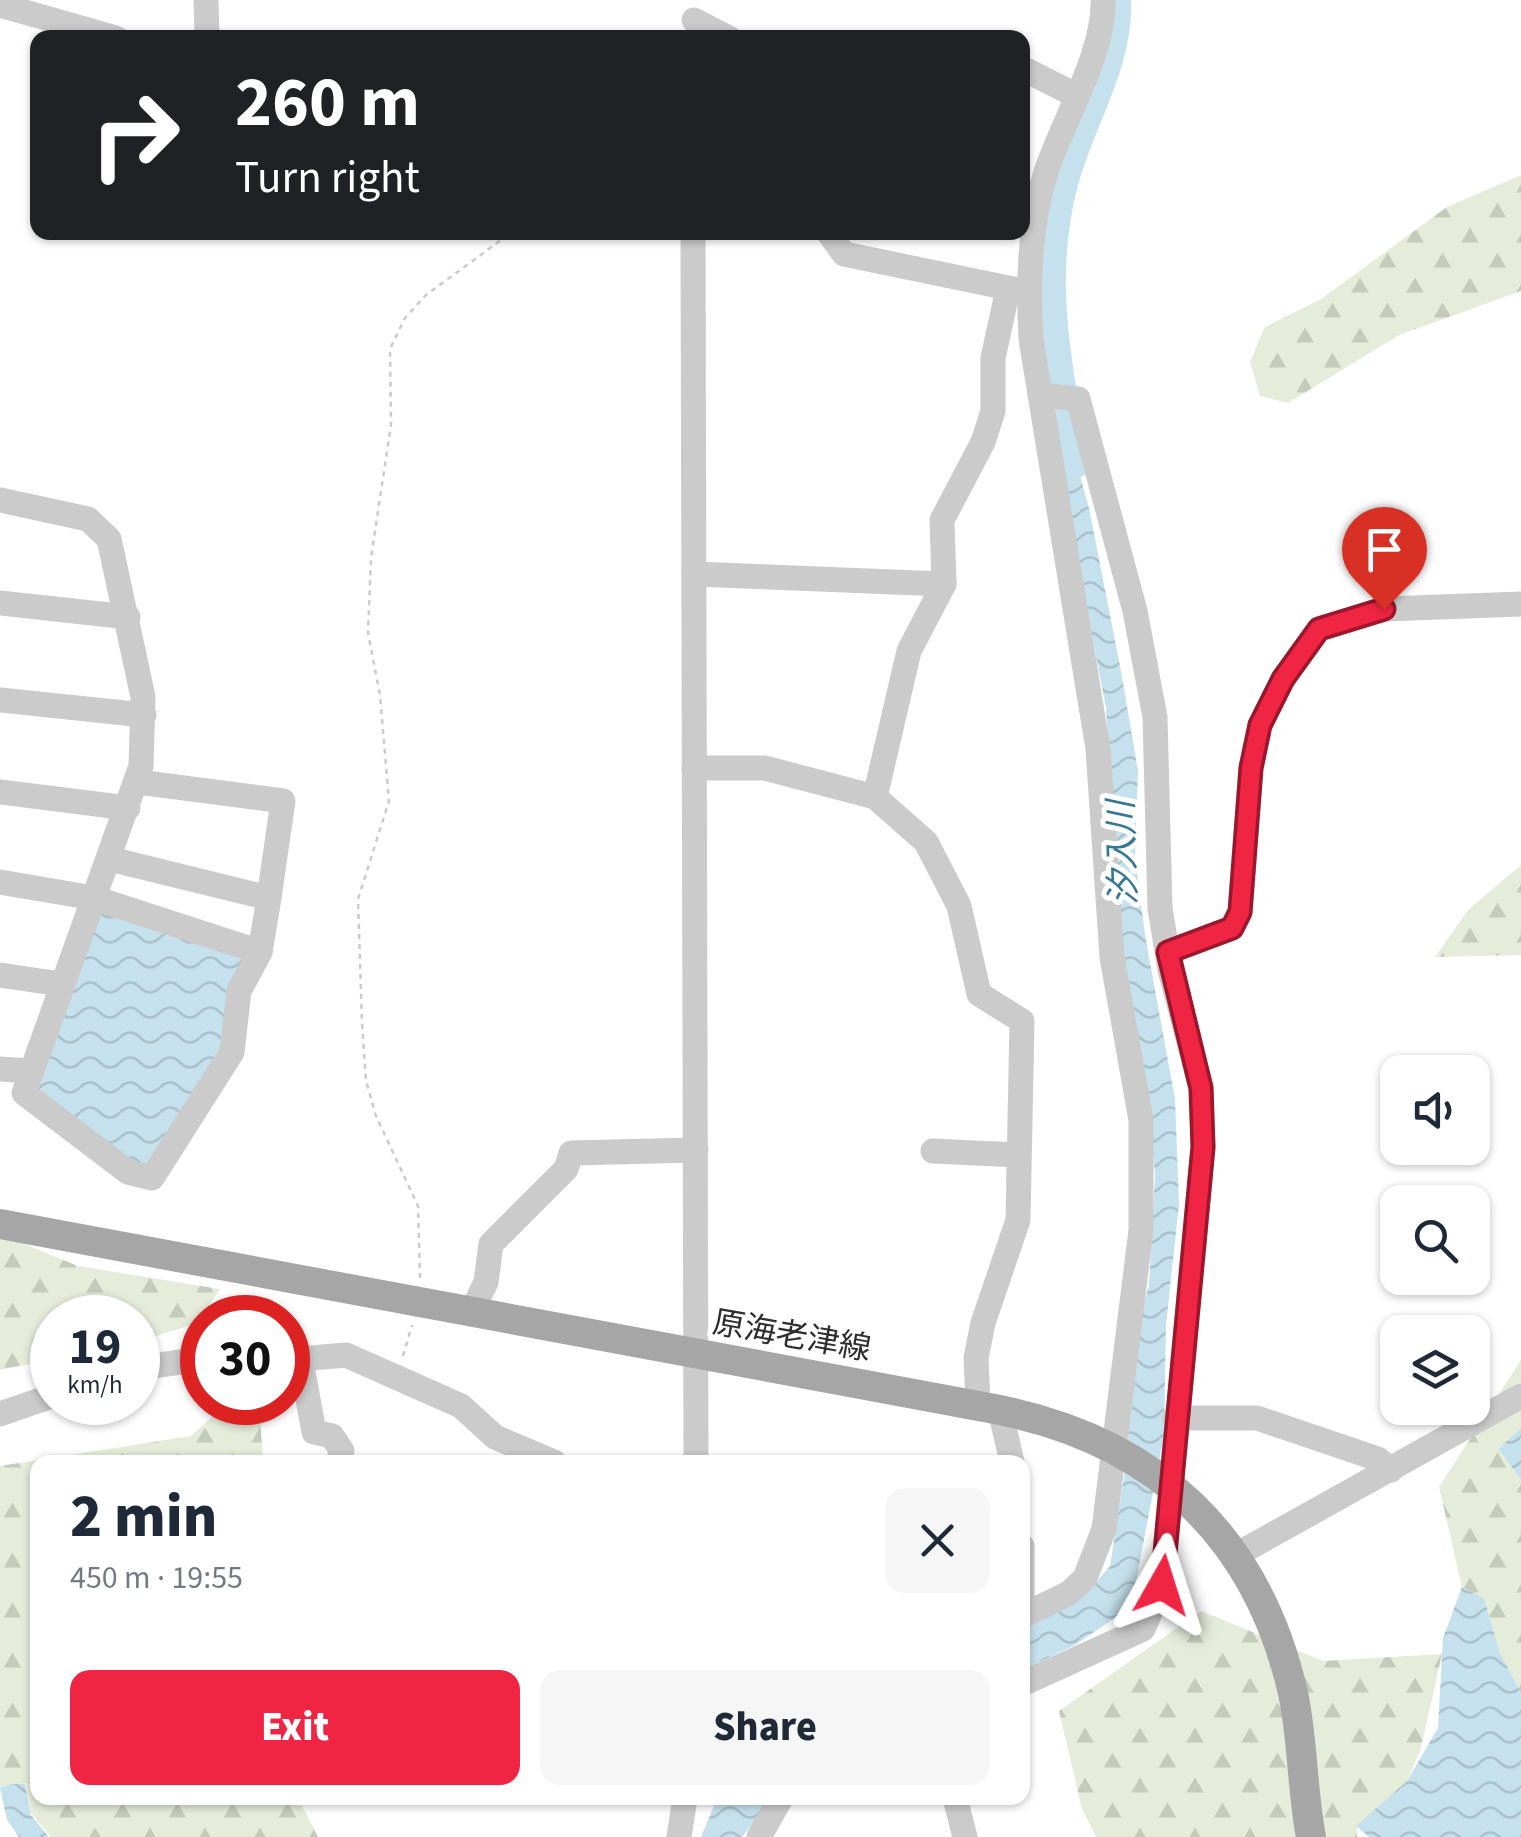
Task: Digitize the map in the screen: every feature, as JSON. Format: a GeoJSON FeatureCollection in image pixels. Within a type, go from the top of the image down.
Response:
{"type":"FeatureCollection","features":[{"type":"Feature","properties":{"kind":"main road","name":"原海老津線"},"geometry":{"type":"LineString","coordinates":[[0,1224],[1051,1420],[1115,1447],[1171,1484],[1236,1554],[1274,1627],[1286,1665],[1311,1837]]}},
{"type":"Feature","properties":{"kind":"street"},"geometry":{"type":"LineString","coordinates":[[206,0],[207,30]]}},
{"type":"Feature","properties":{"kind":"street"},"geometry":{"type":"LineString","coordinates":[[1030,239],[1046,171],[1098,37],[1103,0]]}},
{"type":"Feature","properties":{"kind":"street"},"geometry":{"type":"LineString","coordinates":[[0,5],[88,30]]}},
{"type":"Feature","properties":{"kind":"street"},"geometry":{"type":"LineString","coordinates":[[1030,72],[1075,95]]}},
{"type":"Feature","properties":{"kind":"street"},"geometry":{"type":"LineString","coordinates":[[693,240],[696,1455]]}},
{"type":"Feature","properties":{"kind":"street"},"geometry":{"type":"LineString","coordinates":[[834,240],[844,254],[1018,290]]}},
{"type":"Feature","properties":{"kind":"street"},"geometry":{"type":"LineString","coordinates":[[876,796],[908,651],[944,584],[942,520],[983,442],[993,411],[993,358],[1018,290],[1030,240]]}},
{"type":"Feature","properties":{"kind":"street"},"geometry":{"type":"LineString","coordinates":[[1018,290],[1040,395],[1098,749],[1112,957],[1141,1120],[1141,1230],[1104,1529],[1085,1578],[1068,1593],[1030,1612]]}},
{"type":"Feature","properties":{"kind":"street"},"geometry":{"type":"LineString","coordinates":[[1030,1680],[1143,1629],[1162,1585],[1203,1147],[1201,1088],[1168,952],[1156,851],[1154,717],[1135,610],[1078,399],[1040,395]]}},
{"type":"Feature","properties":{"kind":"street"},"geometry":{"type":"LineString","coordinates":[[0,500],[88,518],[109,538],[128,617],[144,715],[138,782],[24,1093],[128,1172],[152,1178],[232,1052],[239,991],[260,952],[282,801],[138,782]]}},
{"type":"Feature","properties":{"kind":"street"},"geometry":{"type":"LineString","coordinates":[[694,574],[944,584]]}},
{"type":"Feature","properties":{"kind":"street"},"geometry":{"type":"LineString","coordinates":[[0,602],[128,617]]}},
{"type":"Feature","properties":{"kind":"street"},"geometry":{"type":"LineString","coordinates":[[1168,952],[1232,928],[1240,912],[1251,768],[1260,725],[1283,679],[1319,629],[1384,609],[1521,604]]}},
{"type":"Feature","properties":{"kind":"street"},"geometry":{"type":"LineString","coordinates":[[0,700],[144,715]]}},
{"type":"Feature","properties":{"kind":"street"},"geometry":{"type":"LineString","coordinates":[[694,768],[764,768],[876,796],[926,842],[960,906],[979,994],[1022,1021],[1018,1220],[983,1323],[976,1358],[989,1408],[1009,1455]]}},
{"type":"Feature","properties":{"kind":"street"},"geometry":{"type":"LineString","coordinates":[[0,792],[128,808]]}},
{"type":"Feature","properties":{"kind":"street"},"geometry":{"type":"LineString","coordinates":[[110,859],[268,898]]}},
{"type":"Feature","properties":{"kind":"street"},"geometry":{"type":"LineString","coordinates":[[0,882],[94,898],[260,952]]}},
{"type":"Feature","properties":{"kind":"street"},"geometry":{"type":"LineString","coordinates":[[0,975],[62,984]]}},
{"type":"Feature","properties":{"kind":"street"},"geometry":{"type":"LineString","coordinates":[[0,1068],[30,1071]]}},
{"type":"Feature","properties":{"kind":"street"},"geometry":{"type":"LineString","coordinates":[[471,1313],[486,1282],[491,1244],[566,1169],[571,1154],[696,1150]]}},
{"type":"Feature","properties":{"kind":"street"},"geometry":{"type":"LineString","coordinates":[[933,1151],[1018,1155]]}},
{"type":"Feature","properties":{"kind":"street"},"geometry":{"type":"LineString","coordinates":[[310,1359],[346,1355],[461,1406],[495,1437],[537,1455]]}},
{"type":"Feature","properties":{"kind":"street"},"geometry":{"type":"LineString","coordinates":[[1236,1554],[1521,1396]]}},
{"type":"Feature","properties":{"kind":"street"},"geometry":{"type":"LineString","coordinates":[[0,1414],[30,1404]]}},
{"type":"Feature","properties":{"kind":"street"},"geometry":{"type":"LineString","coordinates":[[1175,1418],[1226,1414],[1257,1418],[1378,1459],[1391,1470]]}},
{"type":"Feature","properties":{"kind":"street"},"geometry":{"type":"LineString","coordinates":[[310,1418],[314,1432],[332,1436],[341,1455]]}},
{"type":"Feature","properties":{"kind":"street"},"geometry":{"type":"LineString","coordinates":[[680,1837],[684,1805]]}},
{"type":"Feature","properties":{"kind":"street"},"geometry":{"type":"LineString","coordinates":[[759,1837],[778,1805]]}},
{"type":"Feature","properties":{"kind":"street"},"geometry":{"type":"LineString","coordinates":[[957,1805],[965,1837]]}},
{"type":"Feature","properties":{"kind":"path"},"geometry":{"type":"LineString","coordinates":[[398,1377],[418,1303],[418,1206],[376,1116],[366,1081],[358,899],[390,802],[380,695],[368,633],[371,558],[391,425],[390,349],[404,318],[426,295],[501,240]]}},
{"type":"Feature","properties":{"kind":"green space"},"geometry":{"type":"Polygon","coordinates":[[[1521,175],[1521,291],[1399,335],[1288,403],[1260,396],[1250,362],[1265,327],[1321,299],[1447,207],[1521,175]]]}},
{"type":"Feature","properties":{"kind":"green space"},"geometry":{"type":"Polygon","coordinates":[[[1521,865],[1521,955],[1435,957],[1468,910],[1521,865]]]}},
{"type":"Feature","properties":{"kind":"green space"},"geometry":{"type":"Polygon","coordinates":[[[0,1240],[17,1241],[78,1266],[220,1289],[216,1295],[180,1295],[180,1328],[160,1335],[160,1295],[30,1295],[30,1364],[0,1370],[0,1240]]]}},
{"type":"Feature","properties":{"kind":"green space"},"geometry":{"type":"Polygon","coordinates":[[[1521,1360],[1521,1428],[1498,1449],[1521,1479],[1521,1693],[1500,1653],[1484,1598],[1462,1587],[1439,1487],[1479,1425],[1490,1425],[1490,1408],[1521,1360]]]}},
{"type":"Feature","properties":{"kind":"green space"},"geometry":{"type":"Polygon","coordinates":[[[203,1425],[261,1425],[263,1455],[70,1455],[191,1436],[203,1425]]]}},
{"type":"Feature","properties":{"kind":"green space"},"geometry":{"type":"Polygon","coordinates":[[[30,1461],[30,1805],[302,1805],[318,1837],[51,1837],[31,1813],[26,1783],[0,1787],[0,1466],[30,1461]]]}},
{"type":"Feature","properties":{"kind":"green space"},"geometry":{"type":"Polygon","coordinates":[[[1201,1611],[1323,1661],[1442,1654],[1421,1748],[1407,1781],[1357,1826],[1357,1837],[1096,1837],[1082,1809],[1059,1711],[1201,1611]]]}},
{"type":"Feature","properties":{"kind":"water","name":"汐入川"},"geometry":{"type":"Polygon","coordinates":[[[1046,402],[1059,402],[1089,508],[1138,771],[1135,856],[1175,1099],[1179,1204],[1166,1325],[1164,1435],[1131,1607],[1075,1645],[1030,1667],[1030,1621],[1088,1591],[1110,1566],[1124,1476],[1134,1339],[1149,1285],[1155,1175],[1148,1105],[1120,972],[1106,708],[1046,402]]]}},
{"type":"Feature","properties":{"kind":"water"},"geometry":{"type":"Polygon","coordinates":[[[101,910],[248,956],[223,1046],[148,1171],[132,1167],[33,1089],[101,910]]]}},
{"type":"Feature","properties":{"kind":"water"},"geometry":{"type":"Polygon","coordinates":[[[1521,1428],[1521,1479],[1498,1449],[1521,1428]]]}},
{"type":"Feature","properties":{"kind":"water"},"geometry":{"type":"Polygon","coordinates":[[[1462,1587],[1484,1598],[1500,1653],[1521,1693],[1521,1837],[1369,1837],[1356,1826],[1407,1781],[1438,1728],[1443,1638],[1462,1587]]]}},
{"type":"Feature","properties":{"kind":"water"},"geometry":{"type":"Polygon","coordinates":[[[25,1784],[31,1815],[49,1837],[19,1837],[7,1820],[0,1788],[25,1784]]]}},
{"type":"Feature","properties":{"kind":"water"},"geometry":{"type":"Polygon","coordinates":[[[714,1805],[767,1805],[742,1837],[701,1837],[714,1805]]]}},
{"type":"Feature","properties":{"kind":"waterway","name":"汐入川"},"geometry":{"type":"LineString","coordinates":[[1074,464],[1053,324],[1055,220],[1070,160],[1105,70],[1116,0]]}},
{"type":"Feature","properties":{"kind":"route"},"geometry":{"type":"LineString","coordinates":[[1162,1585],[1203,1147],[1201,1088],[1168,952],[1232,928],[1240,912],[1251,768],[1260,725],[1283,679],[1319,629],[1384,609]]}}]}
